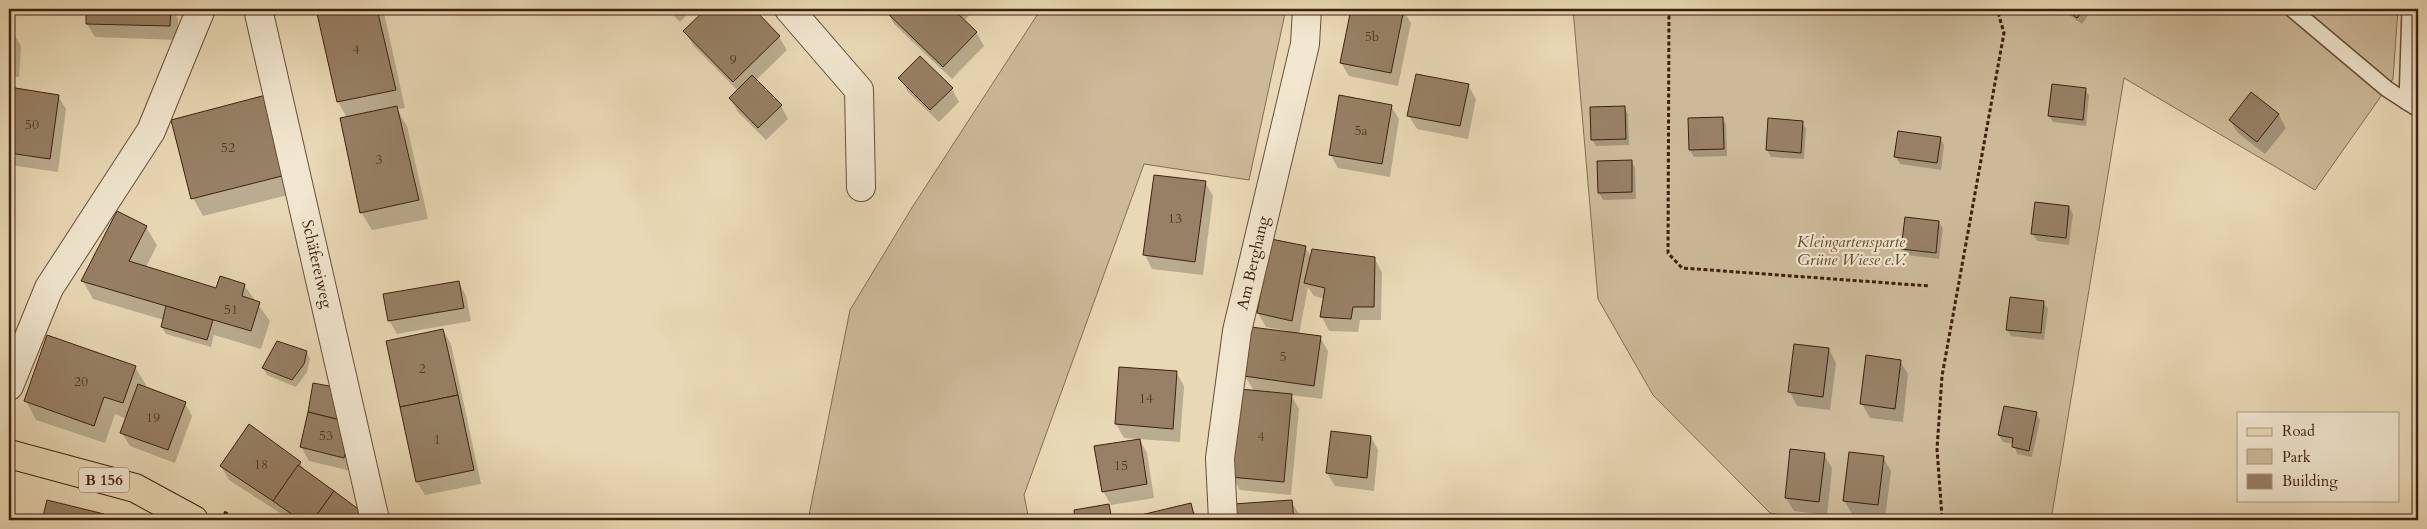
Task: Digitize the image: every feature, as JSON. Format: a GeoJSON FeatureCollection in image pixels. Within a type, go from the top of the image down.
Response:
{"type":"FeatureCollection","features":[{"type":"Feature","properties":{"kind":"main road","name":"B 156"},"geometry":{"type":"LineString","coordinates":[[9,454],[135,488],[194,520]]}},
{"type":"Feature","properties":{"kind":"street"},"geometry":{"type":"LineString","coordinates":[[9,386],[49,288],[151,131],[201,9]]}},
{"type":"Feature","properties":{"kind":"street","name":"Schäfereiweg"},"geometry":{"type":"LineString","coordinates":[[258,9],[375,520]]}},
{"type":"Feature","properties":{"kind":"street"},"geometry":{"type":"LineString","coordinates":[[789,9],[859,90],[861,187]]}},
{"type":"Feature","properties":{"kind":"street","name":"Am Berghang"},"geometry":{"type":"LineString","coordinates":[[1223,520],[1220,458],[1237,331],[1305,44],[1307,9]]}},
{"type":"Feature","properties":{"kind":"lane"},"geometry":{"type":"LineString","coordinates":[[2292,9],[2387,89],[2413,106]]}},
{"type":"Feature","properties":{"kind":"lane"},"geometry":{"type":"LineString","coordinates":[[2410,9],[2413,106]]}},
{"type":"Feature","properties":{"kind":"path"},"geometry":{"type":"LineString","coordinates":[[1668,9],[1668,253],[1682,268],[1930,286]]}},
{"type":"Feature","properties":{"kind":"path"},"geometry":{"type":"LineString","coordinates":[[1942,517],[1937,449],[1942,376],[2004,33],[1997,9]]}},
{"type":"Feature","properties":{"kind":"green space"},"geometry":{"type":"Polygon","coordinates":[[[1041,9],[1286,9],[1249,180],[1144,164],[1024,495],[1029,520],[808,520],[850,310],[913,206],[1041,9]]]}},
{"type":"Feature","properties":{"kind":"green space","name":"Kleingartensparte Grüne Wiese e.V."},"geometry":{"type":"Polygon","coordinates":[[[1573,9],[2398,9],[2393,79],[2315,190],[2124,78],[2051,520],[1806,520],[1770,513],[1653,395],[1598,299],[1573,9]]]}},
{"type":"Feature","properties":{"kind":"building"},"geometry":{"type":"Polygon","coordinates":[[[86,9],[171,9],[170,26],[86,24],[86,9]]]}},
{"type":"Feature","properties":{"kind":"building"},"geometry":{"type":"Polygon","coordinates":[[[316,9],[377,9],[396,90],[337,102],[316,9]]]}},
{"type":"Feature","properties":{"kind":"building"},"geometry":{"type":"Polygon","coordinates":[[[706,9],[754,9],[780,36],[733,82],[683,31],[706,9]]]}},
{"type":"Feature","properties":{"kind":"building"},"geometry":{"type":"Polygon","coordinates":[[[887,9],[956,9],[954,10],[977,32],[943,67],[885,11],[887,9]]]}},
{"type":"Feature","properties":{"kind":"building"},"geometry":{"type":"Polygon","coordinates":[[[1351,9],[1404,9],[1391,73],[1340,63],[1351,9]]]}},
{"type":"Feature","properties":{"kind":"building"},"geometry":{"type":"Polygon","coordinates":[[[2065,9],[2084,9],[2077,18],[2065,9]]]}},
{"type":"Feature","properties":{"kind":"building"},"geometry":{"type":"Polygon","coordinates":[[[9,31],[14,31],[12,64],[9,64],[9,31]]]}},
{"type":"Feature","properties":{"kind":"building"},"geometry":{"type":"Polygon","coordinates":[[[920,56],[953,88],[930,110],[898,78],[920,56]]]}},
{"type":"Feature","properties":{"kind":"building"},"geometry":{"type":"Polygon","coordinates":[[[1416,74],[1469,84],[1460,126],[1407,116],[1416,74]]]}},
{"type":"Feature","properties":{"kind":"building"},"geometry":{"type":"Polygon","coordinates":[[[752,75],[782,105],[758,128],[729,98],[752,75]]]}},
{"type":"Feature","properties":{"kind":"building"},"geometry":{"type":"Polygon","coordinates":[[[2052,84],[2086,88],[2083,120],[2048,116],[2052,84]]]}},
{"type":"Feature","properties":{"kind":"building"},"geometry":{"type":"Polygon","coordinates":[[[9,87],[59,95],[50,159],[9,153],[9,87]]]}},
{"type":"Feature","properties":{"kind":"building"},"geometry":{"type":"Polygon","coordinates":[[[2251,92],[2279,114],[2257,142],[2229,120],[2251,92]]]}},
{"type":"Feature","properties":{"kind":"building"},"geometry":{"type":"Polygon","coordinates":[[[266,95],[286,175],[191,199],[171,120],[266,95]]]}},
{"type":"Feature","properties":{"kind":"building"},"geometry":{"type":"Polygon","coordinates":[[[1339,95],[1392,105],[1382,164],[1329,155],[1339,95]]]}},
{"type":"Feature","properties":{"kind":"building"},"geometry":{"type":"Polygon","coordinates":[[[397,106],[419,200],[360,213],[340,118],[397,106]]]}},
{"type":"Feature","properties":{"kind":"building"},"geometry":{"type":"Polygon","coordinates":[[[1625,106],[1626,139],[1591,140],[1590,107],[1625,106]]]}},
{"type":"Feature","properties":{"kind":"building"},"geometry":{"type":"Polygon","coordinates":[[[1723,117],[1724,149],[1689,150],[1688,118],[1723,117]]]}},
{"type":"Feature","properties":{"kind":"building"},"geometry":{"type":"Polygon","coordinates":[[[1768,118],[1803,121],[1801,153],[1766,150],[1768,118]]]}},
{"type":"Feature","properties":{"kind":"building"},"geometry":{"type":"Polygon","coordinates":[[[1898,131],[1941,137],[1937,163],[1894,157],[1898,131]]]}},
{"type":"Feature","properties":{"kind":"building"},"geometry":{"type":"Polygon","coordinates":[[[1632,160],[1632,192],[1598,193],[1597,161],[1632,160]]]}},
{"type":"Feature","properties":{"kind":"building"},"geometry":{"type":"Polygon","coordinates":[[[1154,175],[1206,181],[1195,262],[1143,255],[1154,175]]]}},
{"type":"Feature","properties":{"kind":"building"},"geometry":{"type":"Polygon","coordinates":[[[2035,202],[2069,206],[2066,238],[2031,234],[2035,202]]]}},
{"type":"Feature","properties":{"kind":"building"},"geometry":{"type":"Polygon","coordinates":[[[117,211],[147,226],[129,261],[216,288],[220,276],[245,284],[242,296],[260,302],[251,331],[81,281],[117,211]]]}},
{"type":"Feature","properties":{"kind":"building"},"geometry":{"type":"Polygon","coordinates":[[[1905,217],[1939,221],[1936,253],[1901,249],[1905,217]]]}},
{"type":"Feature","properties":{"kind":"building"},"geometry":{"type":"Polygon","coordinates":[[[1271,239],[1306,246],[1292,321],[1257,313],[1271,239]]]}},
{"type":"Feature","properties":{"kind":"building"},"geometry":{"type":"Polygon","coordinates":[[[1312,249],[1375,257],[1374,307],[1353,307],[1351,319],[1320,317],[1325,288],[1304,283],[1312,249]]]}},
{"type":"Feature","properties":{"kind":"building"},"geometry":{"type":"Polygon","coordinates":[[[459,281],[464,308],[388,321],[383,294],[459,281]]]}},
{"type":"Feature","properties":{"kind":"building"},"geometry":{"type":"Polygon","coordinates":[[[2010,297],[2044,301],[2041,333],[2006,330],[2010,297]]]}},
{"type":"Feature","properties":{"kind":"building"},"geometry":{"type":"Polygon","coordinates":[[[166,306],[213,320],[207,340],[161,327],[166,306]]]}},
{"type":"Feature","properties":{"kind":"building"},"geometry":{"type":"Polygon","coordinates":[[[1251,327],[1321,336],[1314,386],[1244,376],[1251,327]]]}},
{"type":"Feature","properties":{"kind":"building"},"geometry":{"type":"Polygon","coordinates":[[[443,329],[458,395],[400,407],[386,341],[443,329]]]}},
{"type":"Feature","properties":{"kind":"building"},"geometry":{"type":"Polygon","coordinates":[[[47,335],[136,366],[123,403],[104,397],[94,426],[24,401],[47,335]]]}},
{"type":"Feature","properties":{"kind":"building"},"geometry":{"type":"Polygon","coordinates":[[[277,341],[307,351],[304,364],[292,380],[262,368],[277,341]]]}},
{"type":"Feature","properties":{"kind":"building"},"geometry":{"type":"Polygon","coordinates":[[[1794,344],[1829,348],[1823,397],[1788,392],[1794,344]]]}},
{"type":"Feature","properties":{"kind":"building"},"geometry":{"type":"Polygon","coordinates":[[[1866,355],[1901,360],[1895,409],[1860,404],[1866,355]]]}},
{"type":"Feature","properties":{"kind":"building"},"geometry":{"type":"Polygon","coordinates":[[[1119,367],[1177,371],[1173,429],[1115,424],[1119,367]]]}},
{"type":"Feature","properties":{"kind":"building"},"geometry":{"type":"Polygon","coordinates":[[[313,383],[340,388],[352,423],[308,412],[313,383]]]}},
{"type":"Feature","properties":{"kind":"building"},"geometry":{"type":"Polygon","coordinates":[[[138,384],[186,402],[168,450],[120,433],[138,384]]]}},
{"type":"Feature","properties":{"kind":"building"},"geometry":{"type":"Polygon","coordinates":[[[1240,389],[1292,394],[1284,482],[1230,477],[1240,389]]]}},
{"type":"Feature","properties":{"kind":"building"},"geometry":{"type":"Polygon","coordinates":[[[458,395],[474,470],[416,482],[400,407],[458,395]]]}},
{"type":"Feature","properties":{"kind":"building"},"geometry":{"type":"Polygon","coordinates":[[[2004,406],[2037,412],[2029,451],[2012,447],[2013,438],[1998,435],[2004,406]]]}},
{"type":"Feature","properties":{"kind":"building"},"geometry":{"type":"Polygon","coordinates":[[[308,412],[352,423],[344,458],[300,447],[308,412]]]}},
{"type":"Feature","properties":{"kind":"building"},"geometry":{"type":"Polygon","coordinates":[[[249,424],[301,462],[273,501],[220,466],[249,424]]]}},
{"type":"Feature","properties":{"kind":"building"},"geometry":{"type":"Polygon","coordinates":[[[1331,431],[1371,436],[1367,478],[1326,473],[1331,431]]]}},
{"type":"Feature","properties":{"kind":"building"},"geometry":{"type":"Polygon","coordinates":[[[1140,439],[1147,484],[1102,492],[1094,446],[1140,439]]]}},
{"type":"Feature","properties":{"kind":"building"},"geometry":{"type":"Polygon","coordinates":[[[1790,449],[1825,453],[1819,502],[1785,498],[1790,449]]]}},
{"type":"Feature","properties":{"kind":"building"},"geometry":{"type":"Polygon","coordinates":[[[1849,452],[1884,456],[1878,505],[1843,501],[1849,452]]]}},
{"type":"Feature","properties":{"kind":"building"},"geometry":{"type":"Polygon","coordinates":[[[298,465],[334,491],[313,520],[300,520],[273,501],[298,465]]]}},
{"type":"Feature","properties":{"kind":"building"},"geometry":{"type":"Polygon","coordinates":[[[334,491],[373,520],[313,520],[334,491]]]}},
{"type":"Feature","properties":{"kind":"building"},"geometry":{"type":"Polygon","coordinates":[[[47,500],[104,514],[102,520],[42,520],[47,500]]]}},
{"type":"Feature","properties":{"kind":"building"},"geometry":{"type":"Polygon","coordinates":[[[1292,500],[1294,520],[1234,520],[1233,504],[1292,500]]]}},
{"type":"Feature","properties":{"kind":"building"},"geometry":{"type":"Polygon","coordinates":[[[1191,503],[1195,520],[1120,520],[1191,503]]]}},
{"type":"Feature","properties":{"kind":"building"},"geometry":{"type":"Polygon","coordinates":[[[1109,504],[1112,520],[1075,520],[1074,510],[1109,504]]]}}]}
